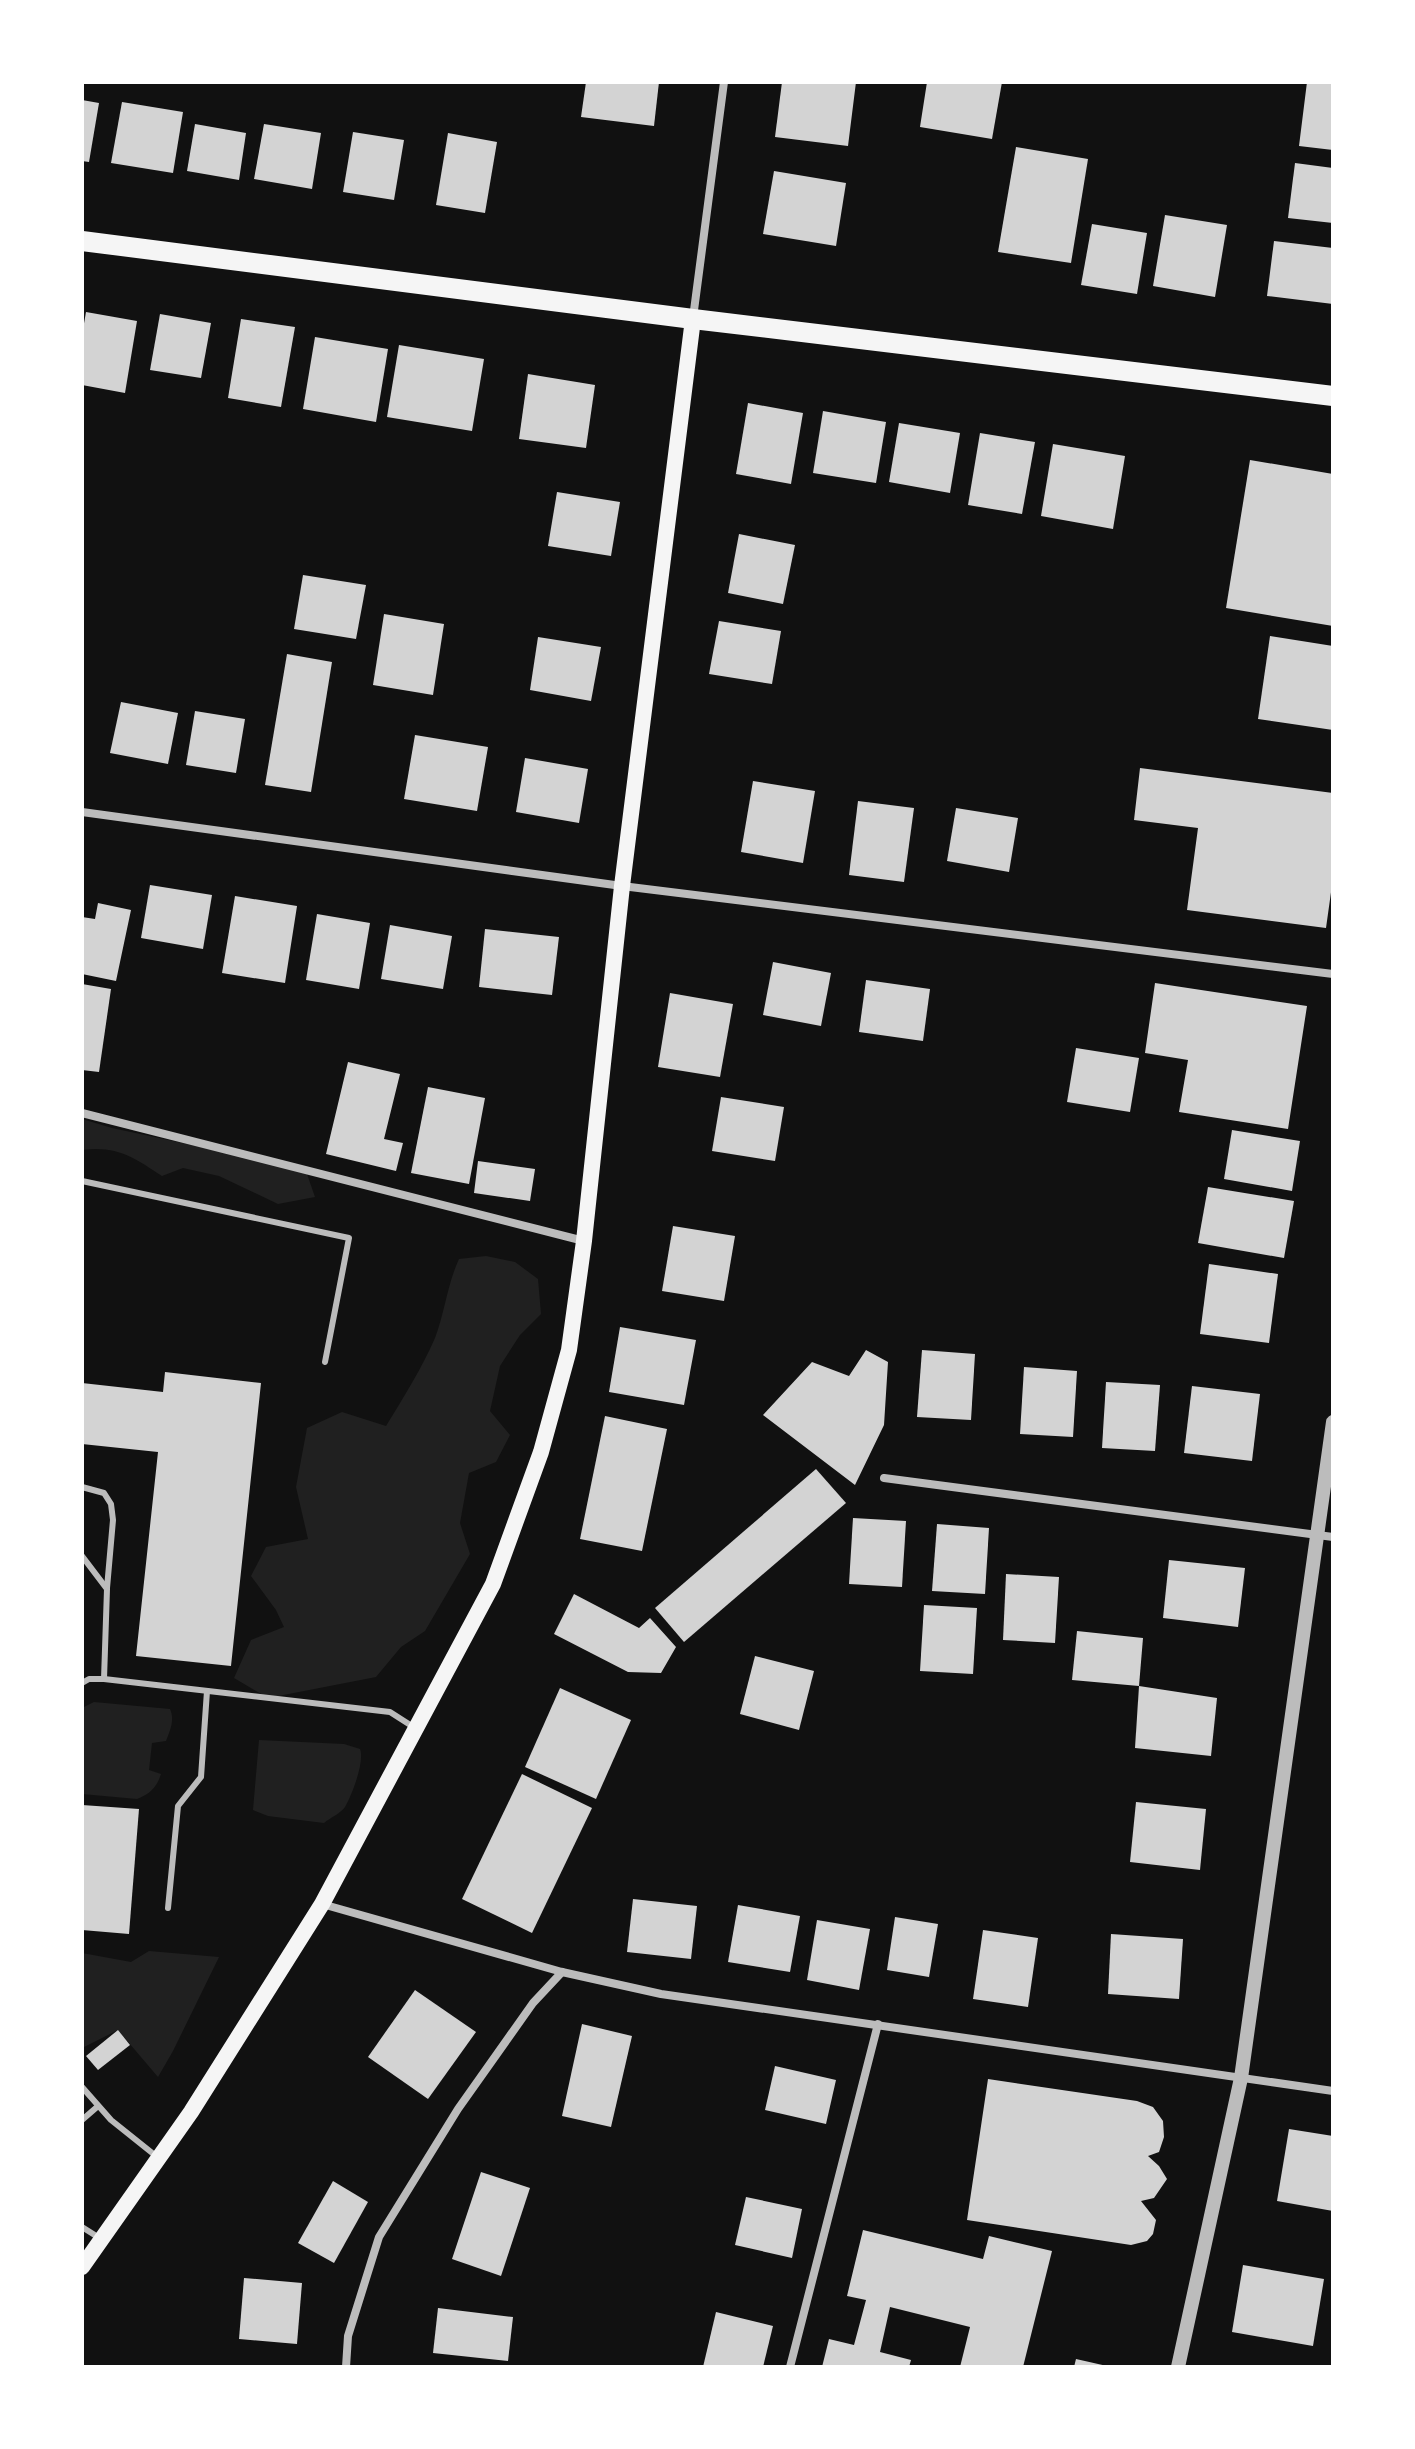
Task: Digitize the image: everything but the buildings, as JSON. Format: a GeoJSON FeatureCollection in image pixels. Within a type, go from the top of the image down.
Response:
{"type":"FeatureCollection","features":[{"type":"Feature","properties":{"kind":"main road"},"geometry":{"type":"LineString","coordinates":[[82,241],[1333,396]]}},
{"type":"Feature","properties":{"kind":"main road"},"geometry":{"type":"LineString","coordinates":[[82,2267],[191,2112],[322,1904],[493,1584],[541,1452],[569,1350],[584,1241],[622,886],[693,319]]}},
{"type":"Feature","properties":{"kind":"street"},"geometry":{"type":"LineString","coordinates":[[693,319],[724,82]]}},
{"type":"Feature","properties":{"kind":"street"},"geometry":{"type":"LineString","coordinates":[[82,812],[622,886],[1333,974]]}},
{"type":"Feature","properties":{"kind":"street"},"geometry":{"type":"LineString","coordinates":[[82,1113],[584,1241]]}},
{"type":"Feature","properties":{"kind":"street"},"geometry":{"type":"LineString","coordinates":[[1178,2367],[1241,2078],[1325,1536],[1333,1422]]}},
{"type":"Feature","properties":{"kind":"street"},"geometry":{"type":"LineString","coordinates":[[884,1478],[1325,1536]]}},
{"type":"Feature","properties":{"kind":"street"},"geometry":{"type":"LineString","coordinates":[[322,1904],[562,1972],[661,1994],[1333,2091]]}},
{"type":"Feature","properties":{"kind":"street"},"geometry":{"type":"LineString","coordinates":[[346,2367],[348,2336],[379,2237],[458,2109],[533,2003],[562,1972]]}},
{"type":"Feature","properties":{"kind":"street"},"geometry":{"type":"LineString","coordinates":[[790,2367],[878,2024]]}},
{"type":"Feature","properties":{"kind":"lane"},"geometry":{"type":"LineString","coordinates":[[82,1181],[349,1238],[325,1362]]}},
{"type":"Feature","properties":{"kind":"lane"},"geometry":{"type":"LineString","coordinates":[[82,1487],[104,1493],[111,1504],[113,1520],[104,1679]]}},
{"type":"Feature","properties":{"kind":"lane"},"geometry":{"type":"LineString","coordinates":[[82,1556],[107,1589]]}},
{"type":"Feature","properties":{"kind":"lane"},"geometry":{"type":"LineString","coordinates":[[82,1683],[89,1679],[104,1679],[390,1712],[416,1728]]}},
{"type":"Feature","properties":{"kind":"lane"},"geometry":{"type":"LineString","coordinates":[[168,1908],[178,1806],[201,1777],[207,1691]]}},
{"type":"Feature","properties":{"kind":"lane"},"geometry":{"type":"LineString","coordinates":[[82,2087],[97,2107],[158,2158]]}},
{"type":"Feature","properties":{"kind":"lane"},"geometry":{"type":"LineString","coordinates":[[82,2120],[97,2107]]}},
{"type":"Feature","properties":{"kind":"lane"},"geometry":{"type":"LineString","coordinates":[[82,2227],[101,2239]]}},
{"type":"Feature","properties":{"kind":"shaded area"},"geometry":{"type":"Polygon","coordinates":[[[82,1119],[307,1174],[315,1197],[278,1204],[219,1176],[183,1168],[162,1176],[116,1151],[82,1150],[82,1119]]]}},
{"type":"Feature","properties":{"kind":"shaded area"},"geometry":{"type":"Polygon","coordinates":[[[486,1256],[515,1262],[538,1279],[541,1314],[520,1335],[500,1366],[490,1411],[510,1435],[496,1462],[469,1473],[460,1523],[470,1554],[425,1631],[401,1647],[376,1677],[268,1698],[234,1678],[251,1640],[284,1627],[276,1610],[251,1576],[266,1547],[308,1539],[296,1487],[307,1428],[342,1412],[386,1426],[435,1338],[459,1259],[486,1256]]]}},
{"type":"Feature","properties":{"kind":"shaded area"},"geometry":{"type":"Polygon","coordinates":[[[94,1702],[170,1709],[172,1721],[166,1741],[152,1743],[149,1770],[161,1774],[155,1786],[142,1797],[82,1794],[82,1708],[94,1702]]]}},
{"type":"Feature","properties":{"kind":"shaded area"},"geometry":{"type":"Polygon","coordinates":[[[259,1740],[344,1744],[360,1749],[359,1769],[345,1807],[324,1823],[268,1816],[253,1810],[259,1740]]]}},
{"type":"Feature","properties":{"kind":"shaded area"},"geometry":{"type":"Polygon","coordinates":[[[149,1951],[219,1957],[158,2077],[118,2030],[82,2048],[82,1953],[131,1962],[149,1951]]]}}]}
